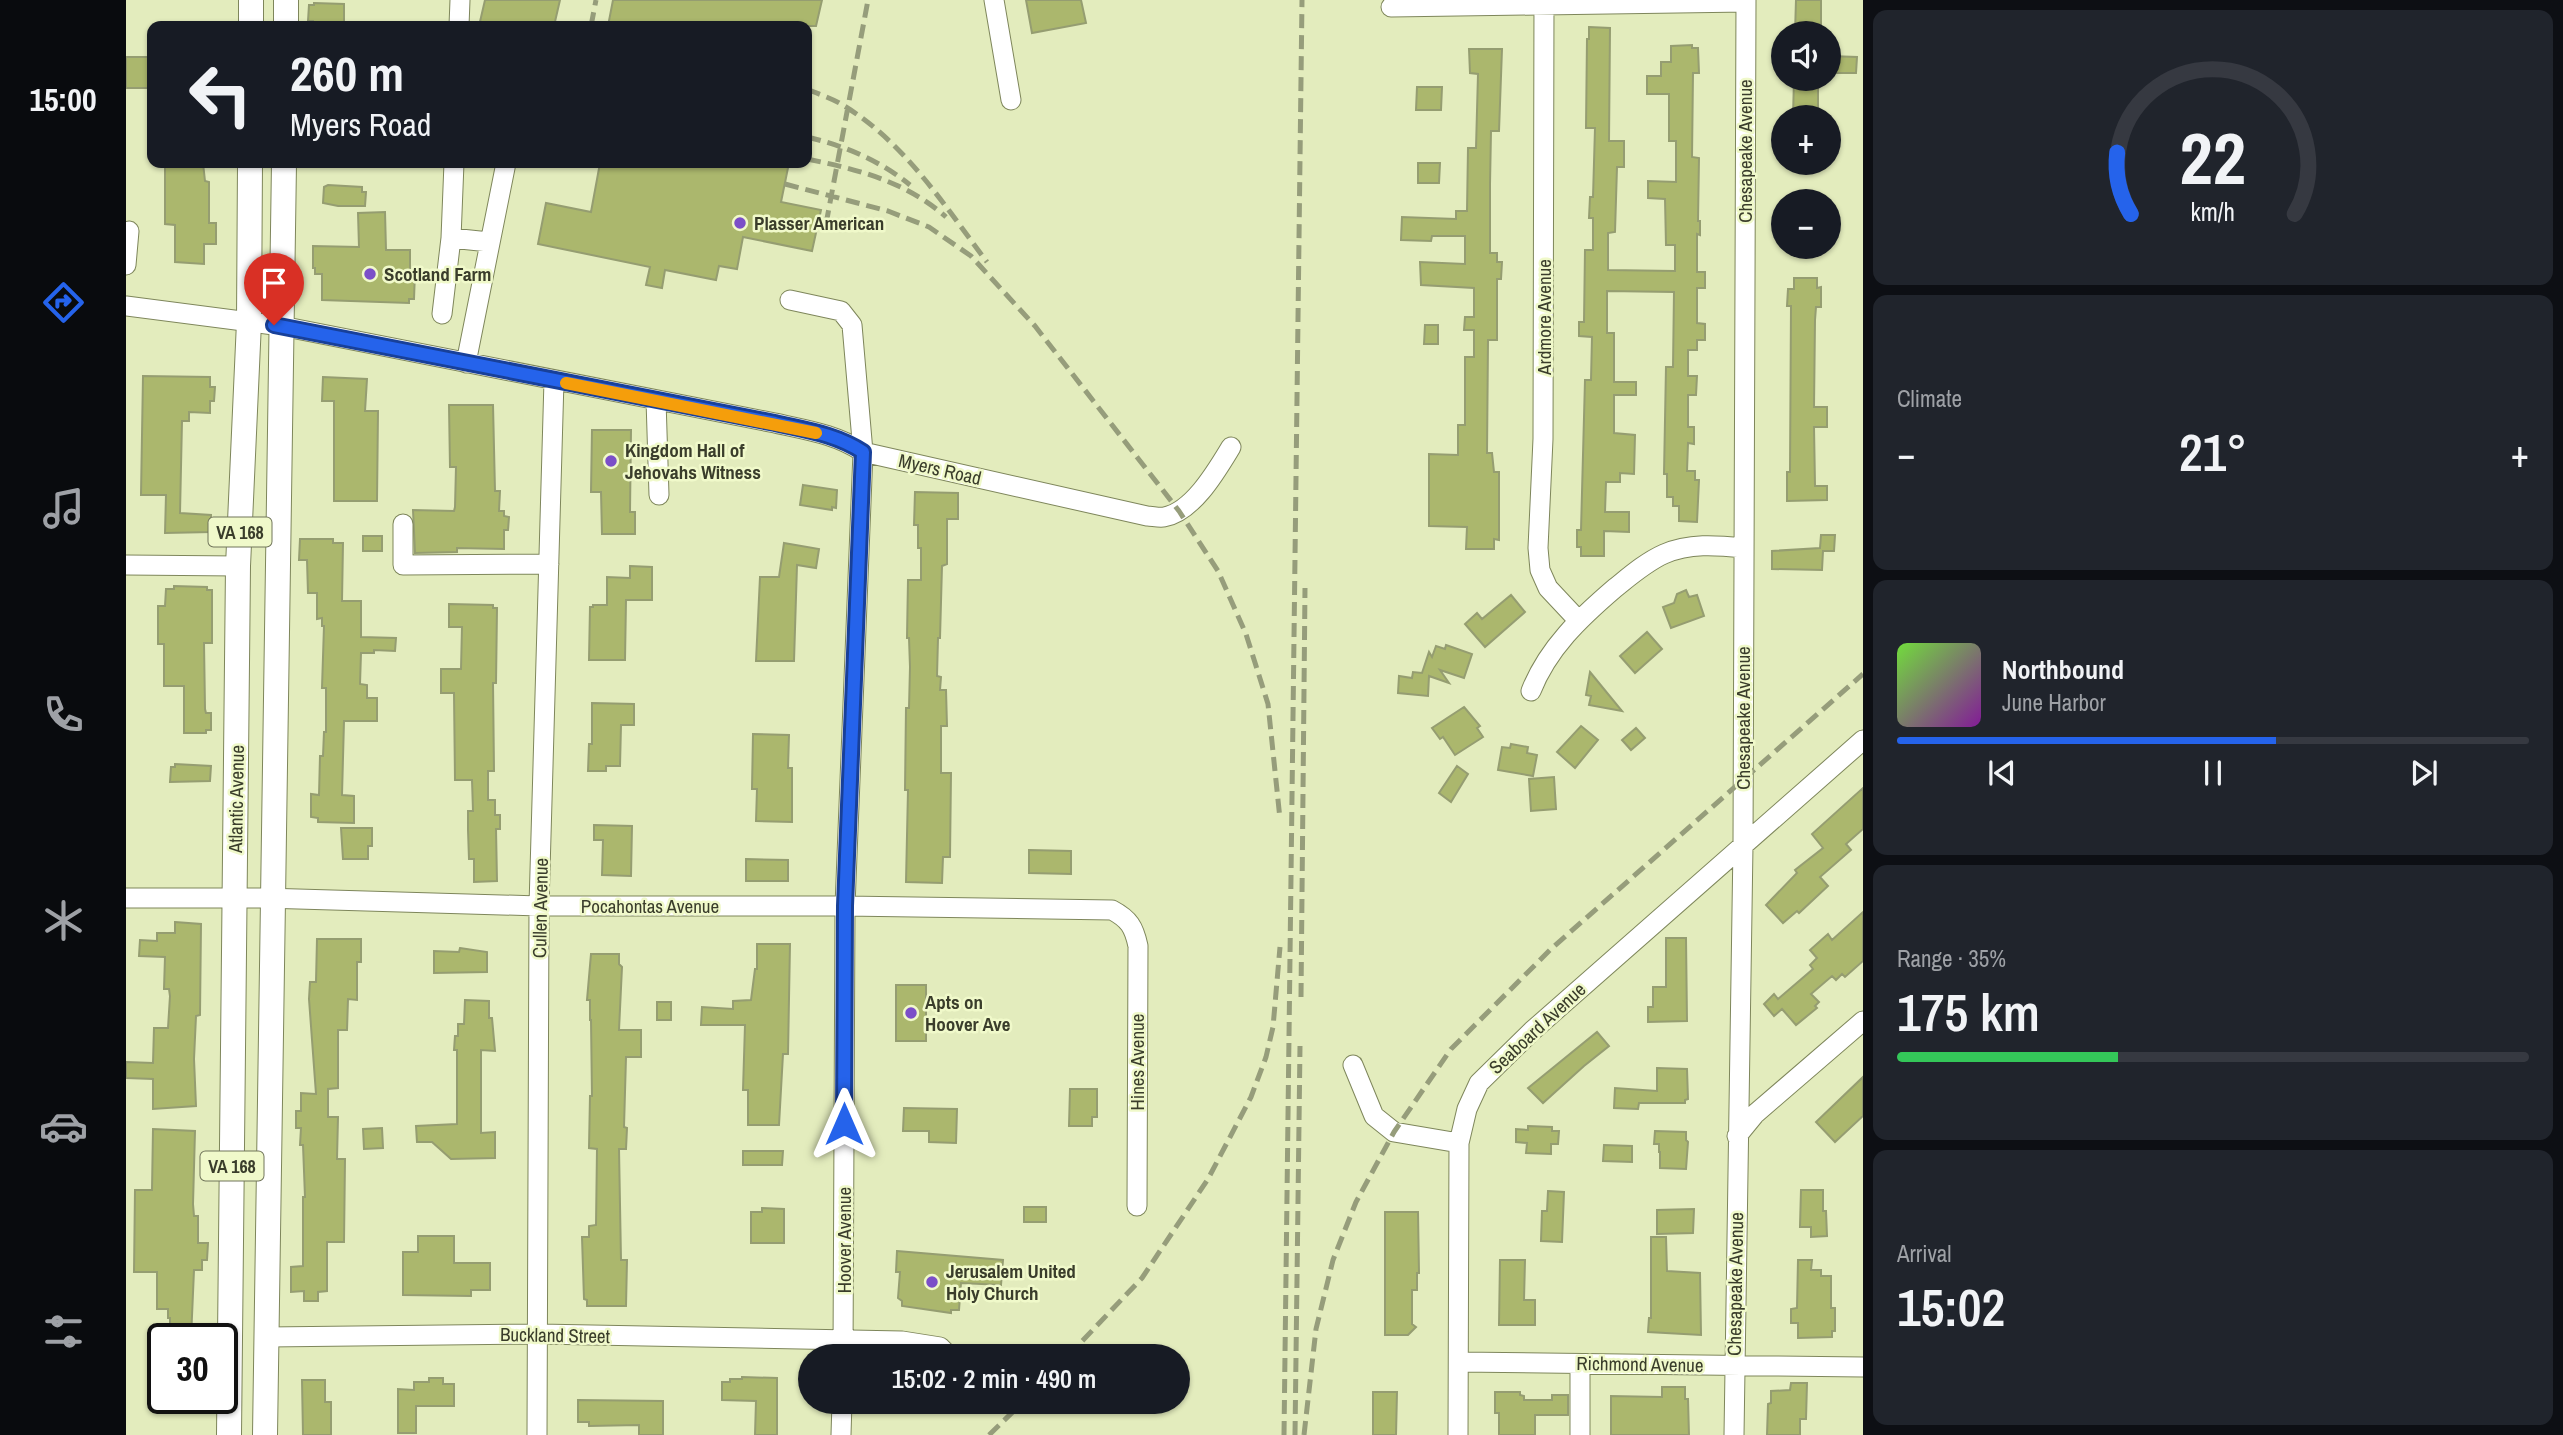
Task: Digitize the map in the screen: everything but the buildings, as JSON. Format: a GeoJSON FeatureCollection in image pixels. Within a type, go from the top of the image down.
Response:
{"type":"FeatureCollection","features":[{"type":"Feature","properties":{"kind":"main road"},"geometry":{"type":"LineString","coordinates":[[251,0],[251,21]]}},
{"type":"Feature","properties":{"kind":"main road"},"geometry":{"type":"LineString","coordinates":[[286,0],[286,21]]}},
{"type":"Feature","properties":{"kind":"main road","name":"Atlantic Avenue"},"geometry":{"type":"LineString","coordinates":[[229,1435],[238,566],[249,322],[250,168]]}},
{"type":"Feature","properties":{"kind":"main road","name":"Atlantic Avenue"},"geometry":{"type":"LineString","coordinates":[[265,1435],[284,168]]}},
{"type":"Feature","properties":{"kind":"street"},"geometry":{"type":"LineString","coordinates":[[459,21],[460,0]]}},
{"type":"Feature","properties":{"kind":"street"},"geometry":{"type":"LineString","coordinates":[[994,0],[1011,100]]}},
{"type":"Feature","properties":{"kind":"street"},"geometry":{"type":"LineString","coordinates":[[1391,7],[1746,1]]}},
{"type":"Feature","properties":{"kind":"street","name":"Chesapeake Avenue"},"geometry":{"type":"LineString","coordinates":[[1734,1435],[1742,845],[1746,1]]}},
{"type":"Feature","properties":{"kind":"street","name":"Ardmore Avenue"},"geometry":{"type":"LineString","coordinates":[[1544,3],[1543,439],[1538,548],[1540,570],[1548,588],[1578,620]]}},
{"type":"Feature","properties":{"kind":"street"},"geometry":{"type":"LineString","coordinates":[[442,314],[451,238],[454,168]]}},
{"type":"Feature","properties":{"kind":"street"},"geometry":{"type":"LineString","coordinates":[[466,363],[505,168]]}},
{"type":"Feature","properties":{"kind":"street"},"geometry":{"type":"LineString","coordinates":[[126,264],[129,231]]}},
{"type":"Feature","properties":{"kind":"street"},"geometry":{"type":"LineString","coordinates":[[451,238],[489,243]]}},
{"type":"Feature","properties":{"kind":"street","name":"Hoover Avenue"},"geometry":{"type":"LineString","coordinates":[[790,300],[841,311],[852,325],[863,452],[845,906],[843,1344]]}},
{"type":"Feature","properties":{"kind":"street","name":"Myers Road"},"geometry":{"type":"LineString","coordinates":[[126,306],[281,326],[656,400],[834,437],[863,452],[1147,516],[1164,517],[1179,511],[1211,480],[1231,447]]}},
{"type":"Feature","properties":{"kind":"street","name":"Cullen Avenue"},"geometry":{"type":"LineString","coordinates":[[537,1435],[539,906],[554,380]]}},
{"type":"Feature","properties":{"kind":"street"},"geometry":{"type":"LineString","coordinates":[[656,400],[659,495]]}},
{"type":"Feature","properties":{"kind":"street"},"geometry":{"type":"LineString","coordinates":[[402,524],[403,565],[549,564]]}},
{"type":"Feature","properties":{"kind":"street"},"geometry":{"type":"LineString","coordinates":[[1531,691],[1539,670],[1578,620],[1631,575],[1663,555],[1695,545],[1743,548]]}},
{"type":"Feature","properties":{"kind":"street"},"geometry":{"type":"LineString","coordinates":[[126,565],[238,566]]}},
{"type":"Feature","properties":{"kind":"street","name":"Seaboard Avenue"},"geometry":{"type":"LineString","coordinates":[[1458,1435],[1459,1143],[1467,1110],[1479,1083],[1742,845],[1863,740]]}},
{"type":"Feature","properties":{"kind":"street","name":"Pocahontas Avenue"},"geometry":{"type":"LineString","coordinates":[[126,898],[236,898],[539,906],[1090,909],[1112,910],[1129,920]]}},
{"type":"Feature","properties":{"kind":"street","name":"Hines Avenue"},"geometry":{"type":"LineString","coordinates":[[1129,920],[1138,946],[1137,1206]]}},
{"type":"Feature","properties":{"kind":"street"},"geometry":{"type":"LineString","coordinates":[[1737,1136],[1755,1114],[1863,1021]]}},
{"type":"Feature","properties":{"kind":"street"},"geometry":{"type":"LineString","coordinates":[[1353,1065],[1374,1116],[1394,1132],[1459,1143]]}},
{"type":"Feature","properties":{"kind":"street","name":"Buckland Street"},"geometry":{"type":"LineString","coordinates":[[267,1338],[539,1334],[798,1347]]}},
{"type":"Feature","properties":{"kind":"street","name":"Buckland Street"},"geometry":{"type":"LineString","coordinates":[[911,1344],[929,1344]]}},
{"type":"Feature","properties":{"kind":"street","name":"Richmond Avenue"},"geometry":{"type":"LineString","coordinates":[[1459,1362],[1863,1367]]}},
{"type":"Feature","properties":{"kind":"street"},"geometry":{"type":"LineString","coordinates":[[1580,1364],[1580,1435]]}},
{"type":"Feature","properties":{"kind":"street"},"geometry":{"type":"LineString","coordinates":[[841,1435],[842,1414]]}},
{"type":"Feature","properties":{"kind":"railway"},"geometry":{"type":"LineString","coordinates":[[592,21],[596,0]]}},
{"type":"Feature","properties":{"kind":"railway"},"geometry":{"type":"LineString","coordinates":[[826,224],[868,0]]}},
{"type":"Feature","properties":{"kind":"railway"},"geometry":{"type":"LineString","coordinates":[[1284,1435],[1302,0]]}},
{"type":"Feature","properties":{"kind":"railway"},"geometry":{"type":"LineString","coordinates":[[812,91],[841,104],[864,119],[904,155],[987,262]]}},
{"type":"Feature","properties":{"kind":"railway"},"geometry":{"type":"LineString","coordinates":[[812,138],[861,155],[910,185]]}},
{"type":"Feature","properties":{"kind":"railway"},"geometry":{"type":"LineString","coordinates":[[812,160],[844,167],[898,186],[946,217]]}},
{"type":"Feature","properties":{"kind":"railway"},"geometry":{"type":"LineString","coordinates":[[785,184],[888,211],[929,227],[971,256],[1035,326],[1179,511],[1218,571],[1246,634],[1268,704],[1280,819]]}},
{"type":"Feature","properties":{"kind":"railway"},"geometry":{"type":"LineString","coordinates":[[1301,997],[1305,588]]}},
{"type":"Feature","properties":{"kind":"railway"},"geometry":{"type":"LineString","coordinates":[[1304,1435],[1316,1329],[1333,1260],[1356,1202],[1394,1132],[1451,1049],[1551,949],[1863,674]]}},
{"type":"Feature","properties":{"kind":"railway"},"geometry":{"type":"LineString","coordinates":[[1079,1344],[1142,1278],[1208,1179],[1251,1097],[1266,1057],[1273,1027],[1280,947]]}},
{"type":"Feature","properties":{"kind":"railway"},"geometry":{"type":"LineString","coordinates":[[1295,1435],[1300,1046]]}},
{"type":"Feature","properties":{"kind":"railway"},"geometry":{"type":"LineString","coordinates":[[989,1435],[1011,1414]]}},
{"type":"Feature","properties":{"kind":"slow traffic"},"geometry":{"type":"LineString","coordinates":[[566,383],[816,433]]}},
{"type":"Feature","properties":{"kind":"place","name":"Plasser American"},"geometry":{"type":"Point","coordinates":[740,223]}},
{"type":"Feature","properties":{"kind":"place","name":"Scotland Farm"},"geometry":{"type":"Point","coordinates":[370,274]}},
{"type":"Feature","properties":{"kind":"place","name":"Kingdom Hall of Jehovahs Witness"},"geometry":{"type":"Point","coordinates":[611,461]}},
{"type":"Feature","properties":{"kind":"place","name":"Apts on Hoover Ave"},"geometry":{"type":"Point","coordinates":[911,1013]}},
{"type":"Feature","properties":{"kind":"place","name":"Jerusalem United Holy Church"},"geometry":{"type":"Point","coordinates":[932,1282]}},
{"type":"Feature","properties":{"kind":"route"},"geometry":{"type":"LineString","coordinates":[[274,325],[775,423],[834,437],[863,452],[845,906],[844,1124]]}}]}
